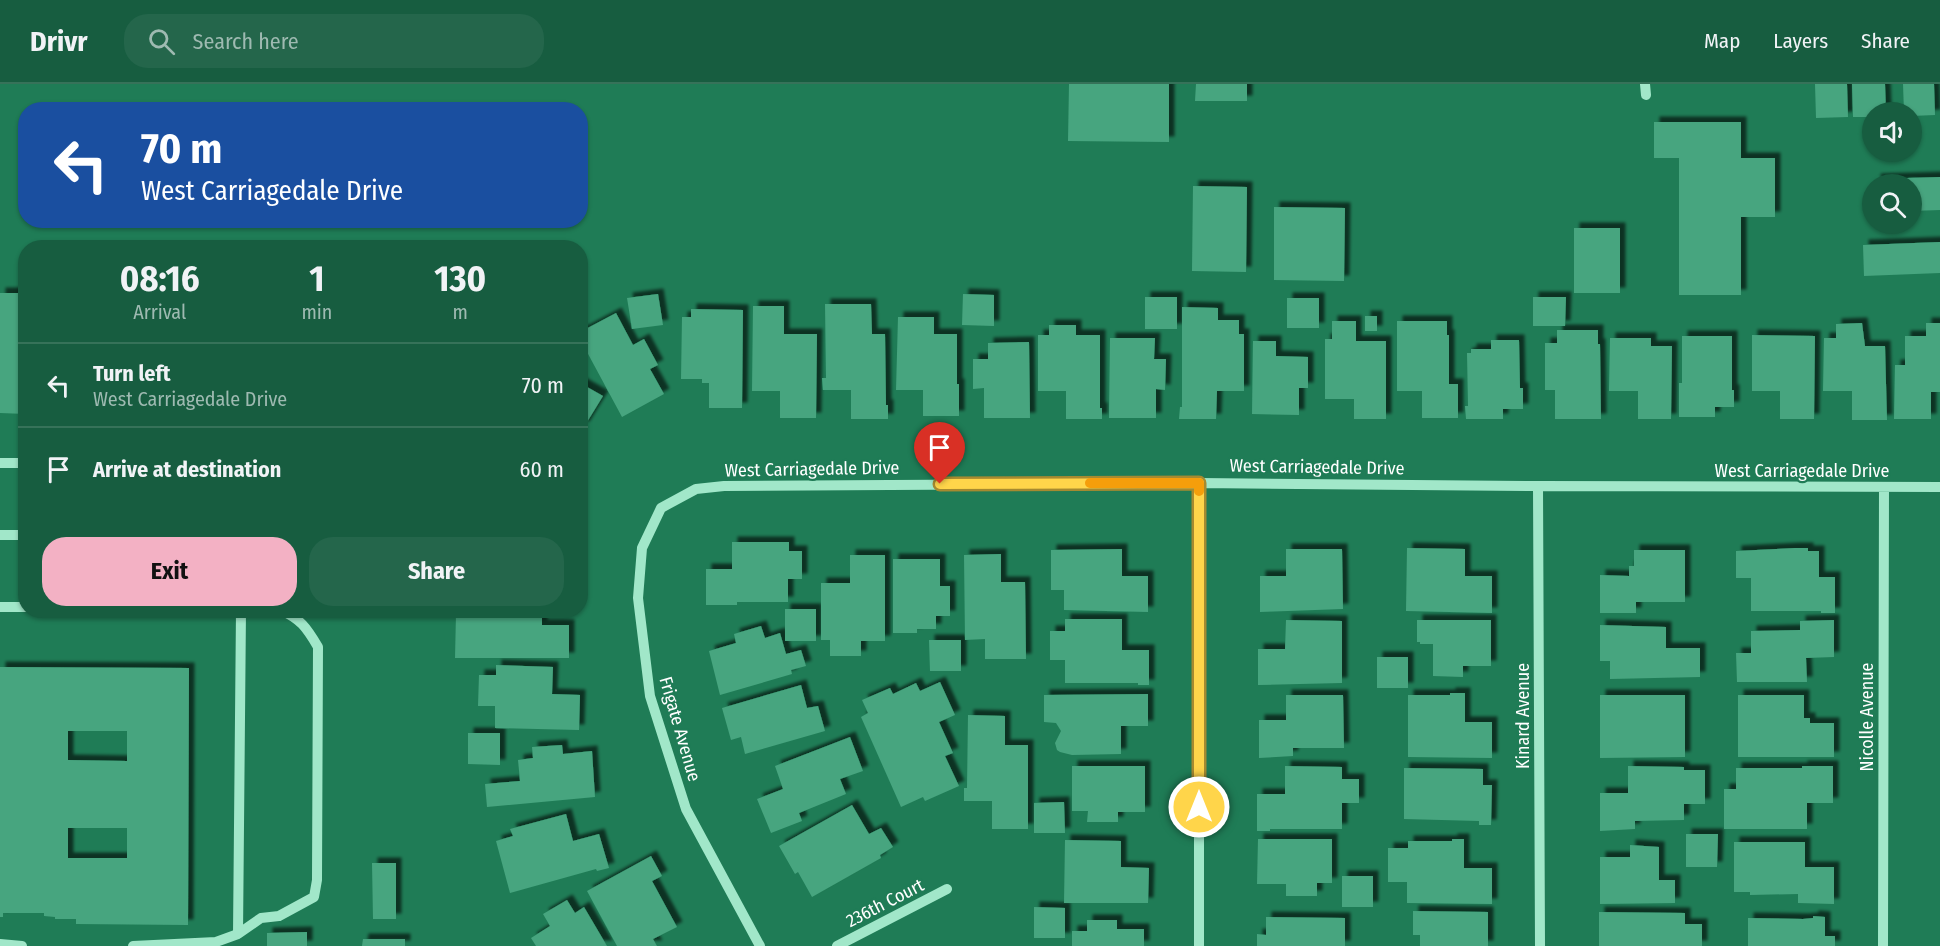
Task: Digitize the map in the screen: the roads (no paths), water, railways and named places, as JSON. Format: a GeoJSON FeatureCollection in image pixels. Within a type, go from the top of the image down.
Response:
{"type":"FeatureCollection","features":[{"type":"Feature","properties":{"kind":"street"},"geometry":{"type":"LineString","coordinates":[[0,463],[18,463]]}},
{"type":"Feature","properties":{"kind":"street"},"geometry":{"type":"LineString","coordinates":[[1199,483],[1199,946]]}},
{"type":"Feature","properties":{"kind":"street","name":"West Carriagedale Drive"},"geometry":{"type":"LineString","coordinates":[[661,508],[696,489],[724,486],[1199,483],[1940,487]]}},
{"type":"Feature","properties":{"kind":"street","name":"Kinard Avenue"},"geometry":{"type":"LineString","coordinates":[[1538,486],[1540,946]]}},
{"type":"Feature","properties":{"kind":"street","name":"Nicolle Avenue"},"geometry":{"type":"LineString","coordinates":[[1883,946],[1884,487]]}},
{"type":"Feature","properties":{"kind":"street","name":"Frigate Avenue"},"geometry":{"type":"LineString","coordinates":[[661,508],[642,548],[638,598],[650,696],[686,809],[760,946]]}},
{"type":"Feature","properties":{"kind":"street"},"geometry":{"type":"LineString","coordinates":[[0,535],[18,535]]}},
{"type":"Feature","properties":{"kind":"street"},"geometry":{"type":"LineString","coordinates":[[0,607],[18,607]]}},
{"type":"Feature","properties":{"kind":"street"},"geometry":{"type":"LineString","coordinates":[[238,934],[241,618]]}},
{"type":"Feature","properties":{"kind":"street"},"geometry":{"type":"LineString","coordinates":[[133,946],[216,942],[238,934],[261,918],[279,916],[314,897],[317,880],[318,647],[297,618]]}},
{"type":"Feature","properties":{"kind":"street","name":"236th Court"},"geometry":{"type":"LineString","coordinates":[[837,946],[947,889]]}},
{"type":"Feature","properties":{"kind":"street"},"geometry":{"type":"LineString","coordinates":[[0,944],[22,946]]}}]}
